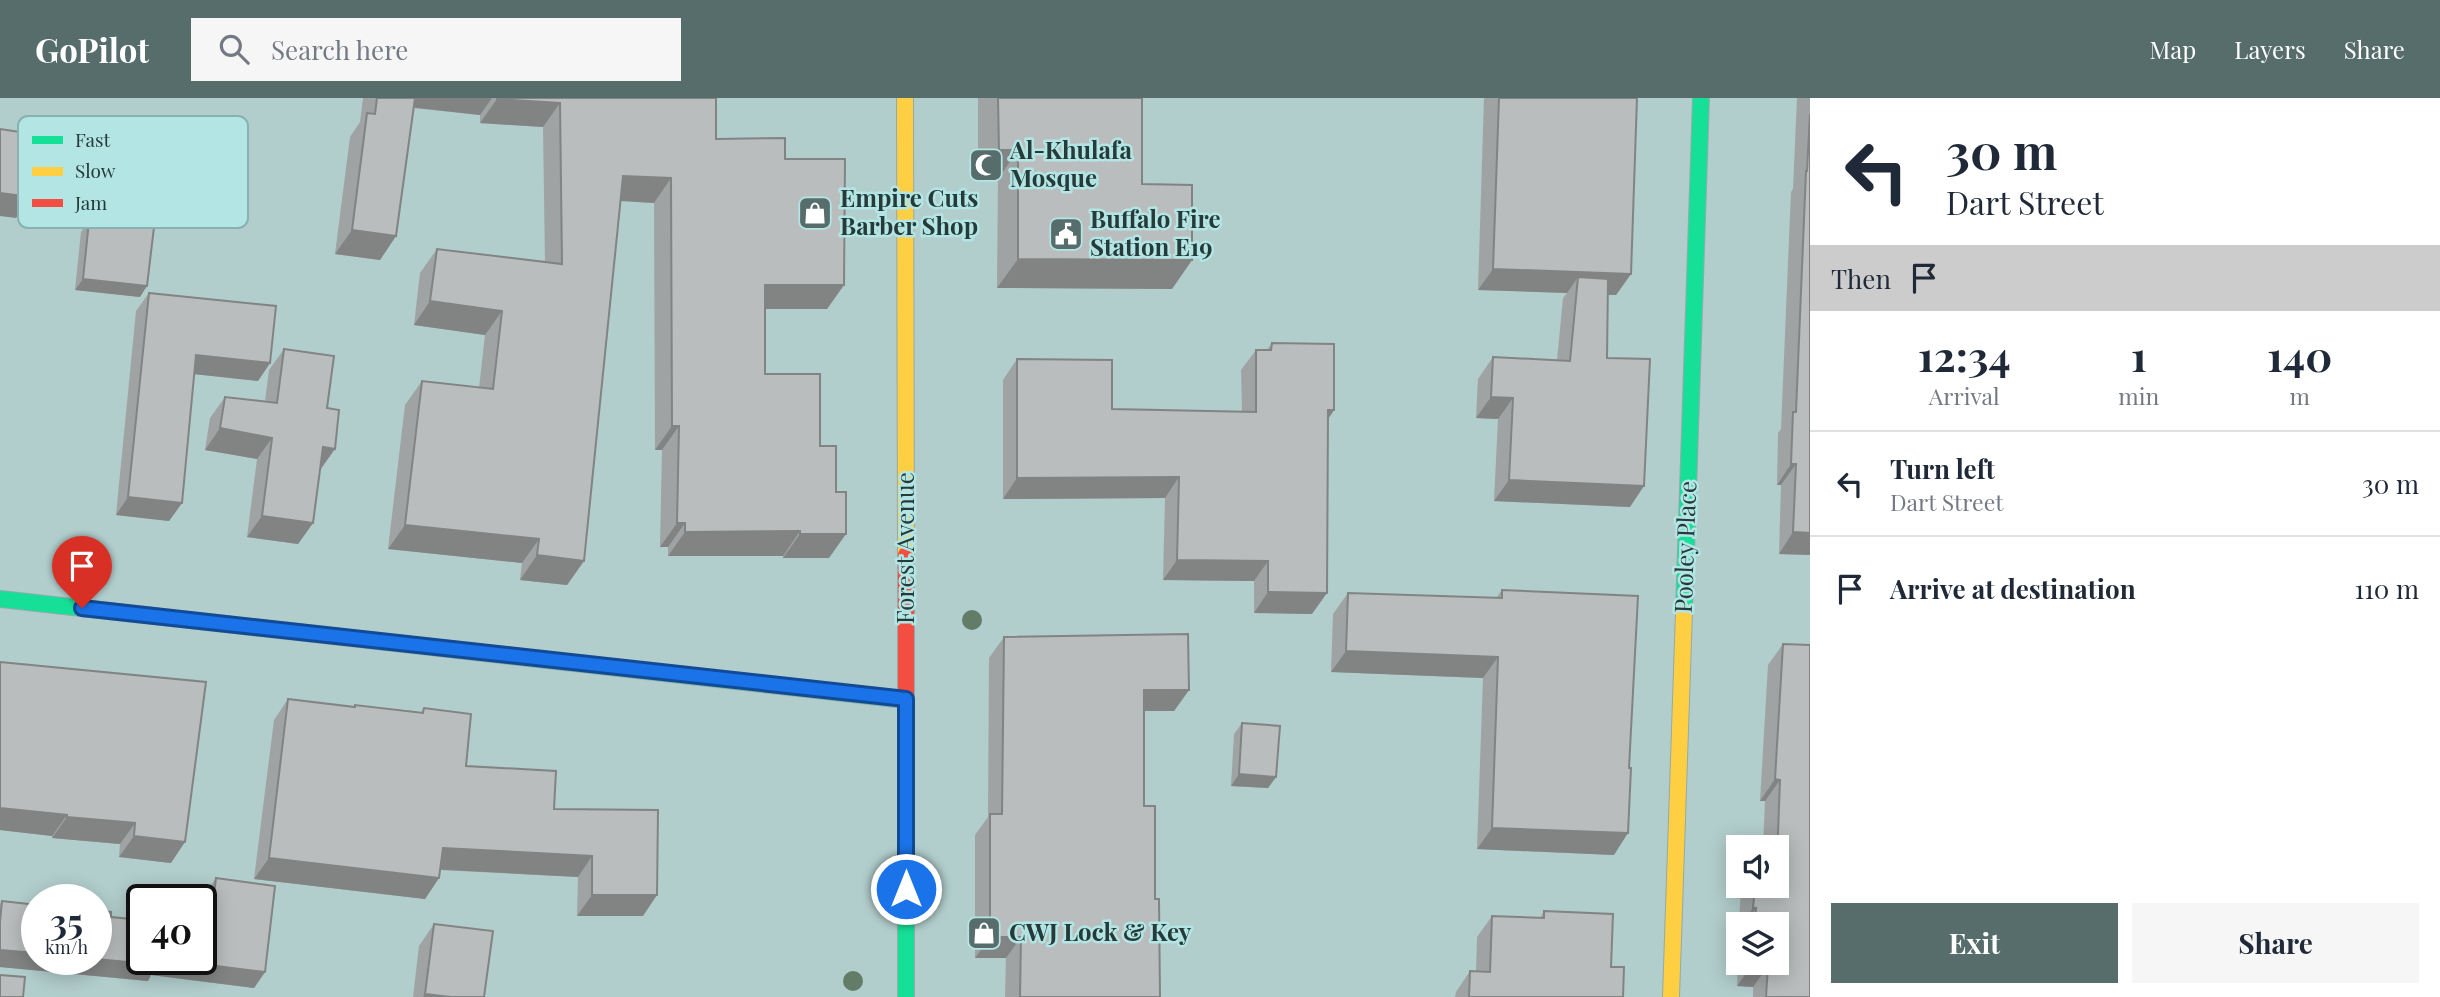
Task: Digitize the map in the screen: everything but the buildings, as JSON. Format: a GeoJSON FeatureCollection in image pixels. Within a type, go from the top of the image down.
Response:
{"type":"FeatureCollection","features":[{"type":"Feature","properties":{"kind":"street","name":"Forest Avenue"},"geometry":{"type":"LineString","coordinates":[[905,98],[906,997]]}},
{"type":"Feature","properties":{"kind":"street","name":"Pooley Place"},"geometry":{"type":"LineString","coordinates":[[1671,997],[1700,98]]}},
{"type":"Feature","properties":{"kind":"street"},"geometry":{"type":"LineString","coordinates":[[0,599],[906,699]]}},
{"type":"Feature","properties":{"kind":"traffic: fast"},"geometry":{"type":"LineString","coordinates":[[1684,611],[1701,98]]}},
{"type":"Feature","properties":{"kind":"traffic: fast"},"geometry":{"type":"LineString","coordinates":[[0,599],[906,700]]}},
{"type":"Feature","properties":{"kind":"traffic: fast"},"geometry":{"type":"LineString","coordinates":[[906,779],[906,997]]}},
{"type":"Feature","properties":{"kind":"traffic: slow"},"geometry":{"type":"LineString","coordinates":[[905,98],[906,555]]}},
{"type":"Feature","properties":{"kind":"traffic: slow"},"geometry":{"type":"LineString","coordinates":[[1671,997],[1684,611]]}},
{"type":"Feature","properties":{"kind":"traffic: jam"},"geometry":{"type":"LineString","coordinates":[[906,555],[906,779]]}},
{"type":"Feature","properties":{"kind":"place","name":"Al-Khulafa Mosque"},"geometry":{"type":"Point","coordinates":[986,165]}},
{"type":"Feature","properties":{"kind":"place","name":"Empire Cuts Barber Shop"},"geometry":{"type":"Point","coordinates":[815,213]}},
{"type":"Feature","properties":{"kind":"place","name":"Buffalo Fire Station E19"},"geometry":{"type":"Point","coordinates":[1066,234]}},
{"type":"Feature","properties":{"kind":"place","name":"CWJ Lock & Key"},"geometry":{"type":"Point","coordinates":[984,933]}},
{"type":"Feature","properties":{"kind":"route"},"geometry":{"type":"LineString","coordinates":[[82,608],[906,699],[906,889]]}}]}
